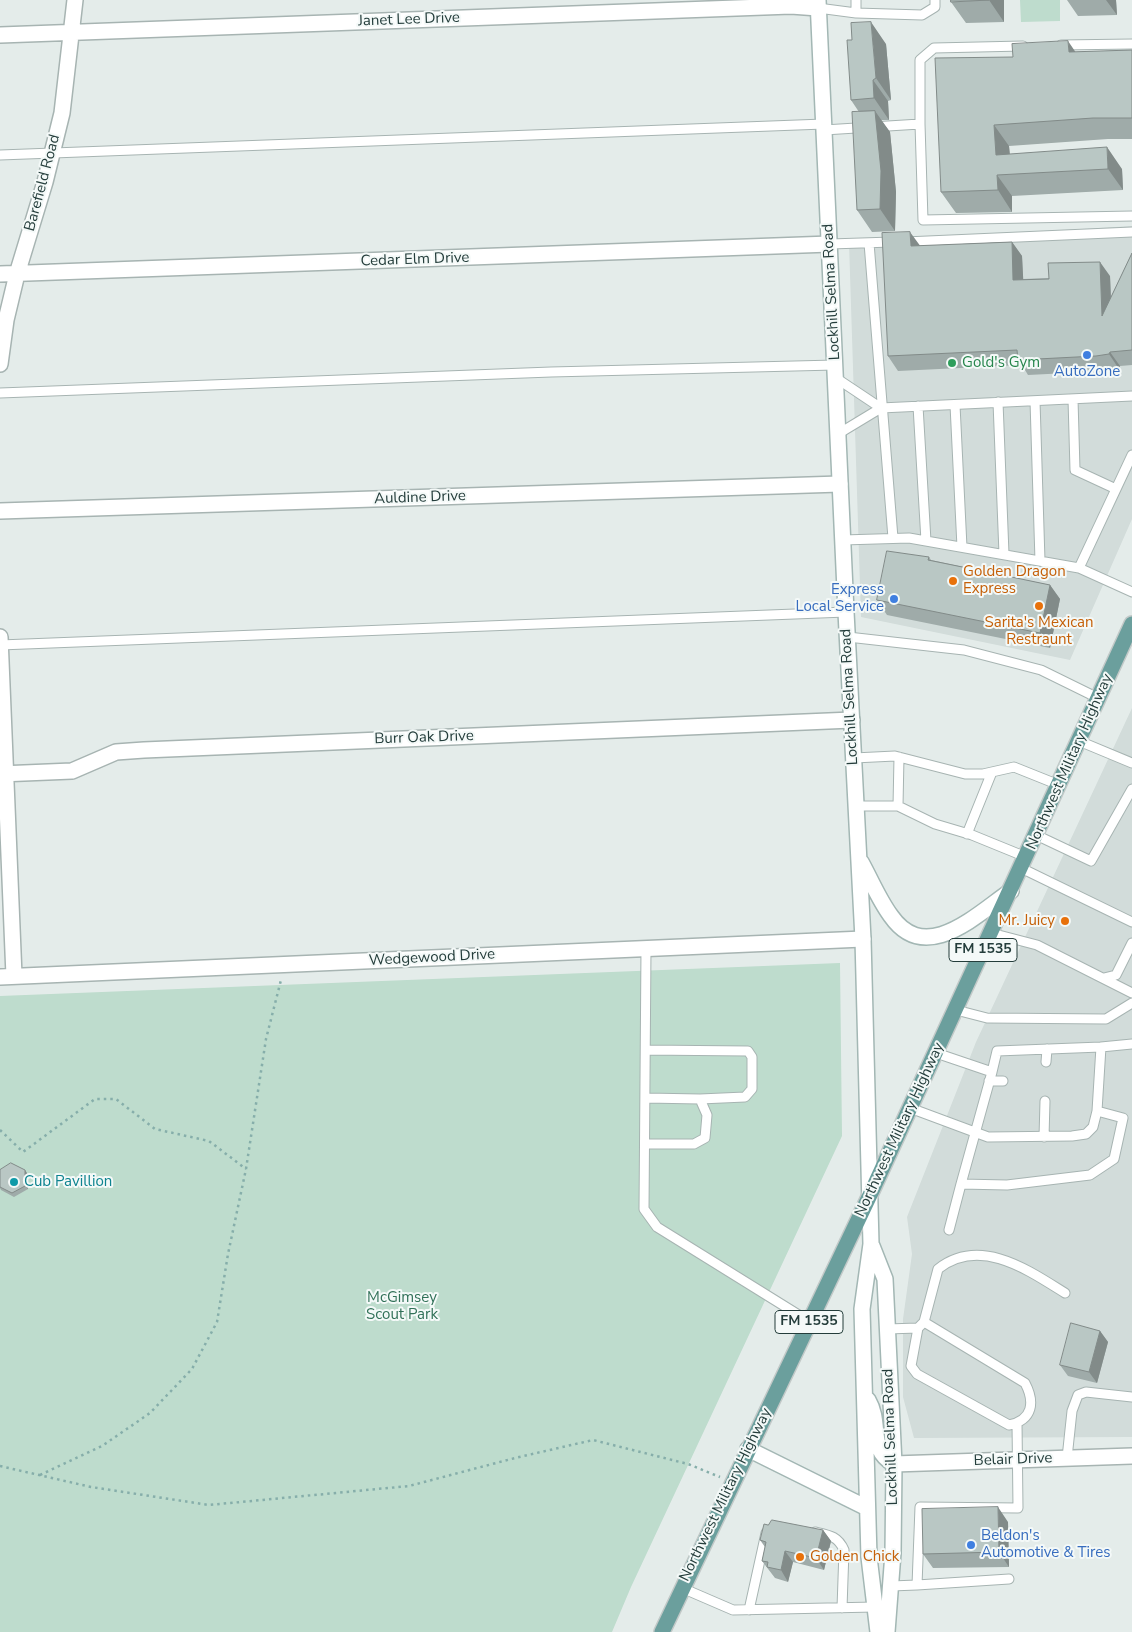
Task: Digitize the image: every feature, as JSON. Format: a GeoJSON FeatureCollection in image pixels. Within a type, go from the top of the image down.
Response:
{"type":"FeatureCollection","features":[{"type":"Feature","properties":{"kind":"main road","name":"Northwest Military Highway"},"geometry":{"type":"LineString","coordinates":[[662,1632],[870,1195],[1024,863],[1132,624]]}},
{"type":"Feature","properties":{"kind":"street","name":"Barefield Road"},"geometry":{"type":"LineString","coordinates":[[0,364],[6,320],[17,274],[62,114],[74,0]]}},
{"type":"Feature","properties":{"kind":"street","name":"Janet Lee Drive"},"geometry":{"type":"LineString","coordinates":[[0,35],[818,4]]}},
{"type":"Feature","properties":{"kind":"street","name":"Lockhill Selma Road"},"geometry":{"type":"LineString","coordinates":[[818,4],[863,939],[871,1244],[862,1309],[869,1557],[878,1632]]}},
{"type":"Feature","properties":{"kind":"street","name":"Cedar Elm Drive"},"geometry":{"type":"LineString","coordinates":[[0,274],[830,244]]}},
{"type":"Feature","properties":{"kind":"street","name":"Auldine Drive"},"geometry":{"type":"LineString","coordinates":[[0,511],[840,484]]}},
{"type":"Feature","properties":{"kind":"street"},"geometry":{"type":"LineString","coordinates":[[0,637],[7,977]]}},
{"type":"Feature","properties":{"kind":"street","name":"Burr Oak Drive"},"geometry":{"type":"LineString","coordinates":[[3,774],[72,771],[116,752],[144,750],[852,720]]}},
{"type":"Feature","properties":{"kind":"street"},"geometry":{"type":"LineString","coordinates":[[858,857],[892,918],[911,934],[924,937],[939,937],[954,931],[1011,890]]}},
{"type":"Feature","properties":{"kind":"street","name":"Wedgewood Drive"},"geometry":{"type":"LineString","coordinates":[[7,977],[863,939]]}},
{"type":"Feature","properties":{"kind":"street","name":"Lockhill Selma Road"},"geometry":{"type":"LineString","coordinates":[[871,1244],[885,1279],[894,1464],[893,1553],[887,1632]]}},
{"type":"Feature","properties":{"kind":"street"},"geometry":{"type":"LineString","coordinates":[[864,1392],[874,1409],[876,1444],[884,1459],[894,1464]]}},
{"type":"Feature","properties":{"kind":"street"},"geometry":{"type":"LineString","coordinates":[[748,1449],[867,1508]]}},
{"type":"Feature","properties":{"kind":"street","name":"Belair Drive"},"geometry":{"type":"LineString","coordinates":[[894,1464],[1132,1456]]}},
{"type":"Feature","properties":{"kind":"lane"},"geometry":{"type":"LineString","coordinates":[[856,0],[856,13]]}},
{"type":"Feature","properties":{"kind":"lane"},"geometry":{"type":"LineString","coordinates":[[818,4],[856,13],[922,15],[935,7],[934,0]]}},
{"type":"Feature","properties":{"kind":"lane"},"geometry":{"type":"LineString","coordinates":[[1053,46],[1132,44]]}},
{"type":"Feature","properties":{"kind":"lane"},"geometry":{"type":"LineString","coordinates":[[1033,46],[934,48],[920,60],[920,124],[924,220],[1132,216]]}},
{"type":"Feature","properties":{"kind":"lane"},"geometry":{"type":"LineString","coordinates":[[0,155],[920,124]]}},
{"type":"Feature","properties":{"kind":"lane"},"geometry":{"type":"LineString","coordinates":[[830,244],[1132,232]]}},
{"type":"Feature","properties":{"kind":"lane"},"geometry":{"type":"LineString","coordinates":[[869,243],[893,538]]}},
{"type":"Feature","properties":{"kind":"lane"},"geometry":{"type":"LineString","coordinates":[[0,393],[551,372],[836,371],[881,408]]}},
{"type":"Feature","properties":{"kind":"lane"},"geometry":{"type":"LineString","coordinates":[[838,434],[881,408],[1132,396]]}},
{"type":"Feature","properties":{"kind":"lane"},"geometry":{"type":"LineString","coordinates":[[1073,399],[1075,470],[1116,489]]}},
{"type":"Feature","properties":{"kind":"lane"},"geometry":{"type":"LineString","coordinates":[[1035,401],[1040,561]]}},
{"type":"Feature","properties":{"kind":"lane"},"geometry":{"type":"LineString","coordinates":[[998,402],[1004,554]]}},
{"type":"Feature","properties":{"kind":"lane"},"geometry":{"type":"LineString","coordinates":[[955,405],[962,547]]}},
{"type":"Feature","properties":{"kind":"lane"},"geometry":{"type":"LineString","coordinates":[[918,406],[926,541]]}},
{"type":"Feature","properties":{"kind":"lane"},"geometry":{"type":"LineString","coordinates":[[1079,568],[1132,455]]}},
{"type":"Feature","properties":{"kind":"lane"},"geometry":{"type":"LineString","coordinates":[[843,540],[893,538],[926,541],[1004,554],[1079,568],[1132,592]]}},
{"type":"Feature","properties":{"kind":"lane"},"geometry":{"type":"LineString","coordinates":[[0,645],[846,612]]}},
{"type":"Feature","properties":{"kind":"lane"},"geometry":{"type":"LineString","coordinates":[[848,637],[964,650],[1041,670],[1098,698]]}},
{"type":"Feature","properties":{"kind":"lane"},"geometry":{"type":"LineString","coordinates":[[1079,741],[1131,759]]}},
{"type":"Feature","properties":{"kind":"lane"},"geometry":{"type":"LineString","coordinates":[[898,806],[899,757]]}},
{"type":"Feature","properties":{"kind":"lane"},"geometry":{"type":"LineString","coordinates":[[854,758],[899,757],[965,774],[992,772],[1014,767],[1059,785]]}},
{"type":"Feature","properties":{"kind":"lane"},"geometry":{"type":"LineString","coordinates":[[967,834],[992,772]]}},
{"type":"Feature","properties":{"kind":"lane"},"geometry":{"type":"LineString","coordinates":[[1036,835],[1091,860],[1132,789]]}},
{"type":"Feature","properties":{"kind":"lane"},"geometry":{"type":"LineString","coordinates":[[856,806],[898,806],[935,824],[967,834],[1132,922]]}},
{"type":"Feature","properties":{"kind":"lane"},"geometry":{"type":"LineString","coordinates":[[991,933],[1037,945],[1132,993]]}},
{"type":"Feature","properties":{"kind":"lane"},"geometry":{"type":"LineString","coordinates":[[1104,978],[1116,975],[1132,943]]}},
{"type":"Feature","properties":{"kind":"lane"},"geometry":{"type":"LineString","coordinates":[[646,949],[644,1209],[657,1226],[810,1322]]}},
{"type":"Feature","properties":{"kind":"lane"},"geometry":{"type":"LineString","coordinates":[[956,1010],[987,1018],[1106,1019],[1132,1003]]}},
{"type":"Feature","properties":{"kind":"lane"},"geometry":{"type":"LineString","coordinates":[[949,1230],[997,1051],[1132,1044]]}},
{"type":"Feature","properties":{"kind":"lane"},"geometry":{"type":"LineString","coordinates":[[910,1108],[988,1137],[1044,1137],[1086,1134],[1092,1126],[1097,1111],[1101,1047]]}},
{"type":"Feature","properties":{"kind":"lane"},"geometry":{"type":"LineString","coordinates":[[1046,1062],[1047,1049]]}},
{"type":"Feature","properties":{"kind":"lane"},"geometry":{"type":"LineString","coordinates":[[646,1050],[748,1051],[752,1057],[752,1089],[745,1097],[700,1099],[646,1098]]}},
{"type":"Feature","properties":{"kind":"lane"},"geometry":{"type":"LineString","coordinates":[[936,1053],[1003,1081]]}},
{"type":"Feature","properties":{"kind":"lane"},"geometry":{"type":"LineString","coordinates":[[645,1144],[694,1144],[705,1138],[707,1115],[700,1099]]}},
{"type":"Feature","properties":{"kind":"lane"},"geometry":{"type":"LineString","coordinates":[[1044,1137],[1045,1101]]}},
{"type":"Feature","properties":{"kind":"lane"},"geometry":{"type":"LineString","coordinates":[[961,1184],[1007,1185],[1090,1175],[1114,1159],[1123,1118],[1097,1111]]}},
{"type":"Feature","properties":{"kind":"lane"},"geometry":{"type":"LineString","coordinates":[[887,1329],[921,1325],[1025,1382],[1032,1396],[1029,1411],[1021,1422],[1009,1425],[917,1374],[911,1366],[921,1325],[938,1269],[960,1255],[1003,1259],[1018,1264],[1065,1293]]}},
{"type":"Feature","properties":{"kind":"lane"},"geometry":{"type":"LineString","coordinates":[[1067,1458],[1072,1412],[1078,1395],[1086,1392],[1132,1397]]}},
{"type":"Feature","properties":{"kind":"lane"},"geometry":{"type":"LineString","coordinates":[[917,1585],[920,1507],[1018,1508],[1019,1459],[1017,1423]]}},
{"type":"Feature","properties":{"kind":"lane"},"geometry":{"type":"LineString","coordinates":[[749,1610],[764,1536],[769,1528],[774,1527]]}},
{"type":"Feature","properties":{"kind":"lane"},"geometry":{"type":"LineString","coordinates":[[806,1530],[833,1535],[841,1542],[844,1550],[842,1608]]}},
{"type":"Feature","properties":{"kind":"lane"},"geometry":{"type":"LineString","coordinates":[[890,1586],[1010,1579]]}},
{"type":"Feature","properties":{"kind":"lane"},"geometry":{"type":"LineString","coordinates":[[682,1588],[734,1610],[875,1607]]}},
{"type":"Feature","properties":{"kind":"path"},"geometry":{"type":"LineString","coordinates":[[40,1475],[102,1446],[150,1413],[192,1369],[217,1322],[228,1254],[246,1169],[266,1039],[285,964]]}},
{"type":"Feature","properties":{"kind":"path"},"geometry":{"type":"LineString","coordinates":[[0,1130],[23,1152],[96,1099],[116,1100],[155,1129],[209,1141],[246,1169]]}},
{"type":"Feature","properties":{"kind":"path"},"geometry":{"type":"LineString","coordinates":[[0,1466],[91,1487],[209,1504],[409,1486],[593,1440],[688,1464],[730,1487]]}},
{"type":"Feature","properties":{"kind":"shaded area"},"geometry":{"type":"Polygon","coordinates":[[[1132,226],[1132,519],[1070,660],[861,617],[849,243],[1132,226]]]}},
{"type":"Feature","properties":{"kind":"shaded area"},"geometry":{"type":"Polygon","coordinates":[[[1132,708],[1132,1437],[914,1438],[903,1397],[903,1319],[912,1254],[907,1217],[976,1042],[1132,708]]]}},
{"type":"Feature","properties":{"kind":"green space"},"geometry":{"type":"Polygon","coordinates":[[[1020,0],[1060,0],[1060,21],[1021,22],[1020,0]]]}},
{"type":"Feature","properties":{"kind":"green space","name":"McGimsey Scout Park"},"geometry":{"type":"Polygon","coordinates":[[[840,963],[842,1136],[631,1587],[612,1632],[0,1632],[0,996],[840,963]]]}},
{"type":"Feature","properties":{"kind":"building"},"geometry":{"type":"Polygon","coordinates":[[[951,0],[989,0],[951,2],[951,0]]]}},
{"type":"Feature","properties":{"kind":"building"},"geometry":{"type":"Polygon","coordinates":[[[871,22],[876,78],[873,80],[874,98],[851,100],[847,40],[852,40],[851,23],[871,22]]]}},
{"type":"Feature","properties":{"kind":"building"},"geometry":{"type":"Polygon","coordinates":[[[1068,41],[1069,52],[1132,50],[1132,118],[1093,118],[994,125],[996,155],[1107,147],[1108,169],[997,175],[998,190],[941,192],[935,58],[1013,57],[1012,44],[1068,41]]]}},
{"type":"Feature","properties":{"kind":"building"},"geometry":{"type":"Polygon","coordinates":[[[875,111],[881,171],[880,209],[857,210],[852,112],[875,111]]]}},
{"type":"Feature","properties":{"kind":"building"},"geometry":{"type":"Polygon","coordinates":[[[910,232],[911,246],[1012,242],[1013,280],[1049,279],[1048,263],[1100,262],[1102,316],[1132,253],[1132,350],[1110,352],[1109,354],[1096,356],[1018,360],[1017,350],[888,356],[882,233],[910,232]]]}},
{"type":"Feature","properties":{"kind":"building"},"geometry":{"type":"Polygon","coordinates":[[[887,551],[929,557],[928,560],[982,571],[984,568],[998,571],[997,574],[1050,585],[1040,633],[877,600],[887,551]]]}},
{"type":"Feature","properties":{"kind":"building","name":"Cub Pavillion"},"geometry":{"type":"Polygon","coordinates":[[[11,1163],[25,1170],[25,1186],[12,1193],[0,1187],[0,1170],[11,1163]]]}},
{"type":"Feature","properties":{"kind":"building"},"geometry":{"type":"Polygon","coordinates":[[[1071,1323],[1100,1331],[1089,1372],[1060,1365],[1071,1323]]]}},
{"type":"Feature","properties":{"kind":"building"},"geometry":{"type":"Polygon","coordinates":[[[998,1507],[999,1552],[923,1554],[922,1509],[998,1507]]]}},
{"type":"Feature","properties":{"kind":"building"},"geometry":{"type":"Polygon","coordinates":[[[772,1520],[823,1530],[816,1558],[785,1551],[781,1570],[767,1567],[768,1562],[762,1561],[766,1542],[760,1540],[764,1524],[768,1525],[772,1520]]]}},
{"type":"Feature","properties":{"kind":"place","name":"AutoZone"},"geometry":{"type":"Point","coordinates":[1087,355]}},
{"type":"Feature","properties":{"kind":"place","name":"Gold's Gym"},"geometry":{"type":"Point","coordinates":[952,363]}},
{"type":"Feature","properties":{"kind":"place","name":"Golden Dragon Express"},"geometry":{"type":"Point","coordinates":[953,581]}},
{"type":"Feature","properties":{"kind":"place","name":"Express Local Service"},"geometry":{"type":"Point","coordinates":[894,599]}},
{"type":"Feature","properties":{"kind":"place","name":"Sarita's Mexican Restraunt"},"geometry":{"type":"Point","coordinates":[1039,606]}},
{"type":"Feature","properties":{"kind":"place","name":"Mr. Juicy"},"geometry":{"type":"Point","coordinates":[1065,921]}},
{"type":"Feature","properties":{"kind":"place","name":"Cub Pavillion"},"geometry":{"type":"Point","coordinates":[14,1182]}},
{"type":"Feature","properties":{"kind":"place","name":"Beldon's Automotive & Tires"},"geometry":{"type":"Point","coordinates":[971,1545]}},
{"type":"Feature","properties":{"kind":"place","name":"Golden Chick"},"geometry":{"type":"Point","coordinates":[800,1557]}}]}
